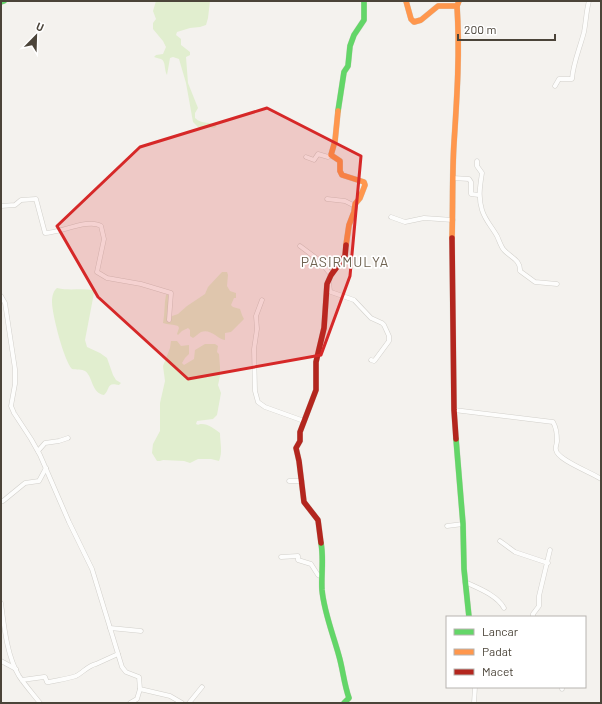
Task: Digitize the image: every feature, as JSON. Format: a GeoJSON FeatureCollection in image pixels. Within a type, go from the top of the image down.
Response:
{"type":"FeatureCollection","features":[{"type":"Feature","properties":{"kind":"street"},"geometry":{"type":"LineString","coordinates":[[331,155],[335,141],[338,106],[344,72],[348,66],[350,46],[354,35],[364,20],[364,1]]}},
{"type":"Feature","properties":{"kind":"street"},"geometry":{"type":"LineString","coordinates":[[406,1],[412,20],[417,22],[439,6],[458,3],[459,35],[453,178],[452,257],[454,410],[469,616]]}},
{"type":"Feature","properties":{"kind":"street"},"geometry":{"type":"LineString","coordinates":[[555,86],[559,78],[572,79],[573,70],[586,24],[586,14],[589,1]]}},
{"type":"Feature","properties":{"kind":"street"},"geometry":{"type":"LineString","coordinates":[[306,158],[314,160],[318,154],[328,157],[331,155],[340,161],[340,171],[342,175],[365,183],[362,193],[355,206],[347,232],[346,256],[330,277],[327,284],[324,328],[316,362],[316,390],[304,421],[300,433],[300,441],[296,450],[299,461],[304,502],[318,520],[322,548],[322,590],[327,616],[339,654],[344,683],[349,698],[344,703]]}},
{"type":"Feature","properties":{"kind":"street"},"geometry":{"type":"LineString","coordinates":[[477,160],[477,166],[482,173],[479,195],[482,209],[487,224],[495,234],[502,248],[520,266],[520,271],[535,282],[557,284]]}},
{"type":"Feature","properties":{"kind":"street"},"geometry":{"type":"LineString","coordinates":[[453,178],[470,180],[471,194],[479,195]]}},
{"type":"Feature","properties":{"kind":"street"},"geometry":{"type":"LineString","coordinates":[[1,206],[15,205],[21,200],[36,199],[45,233],[57,232],[91,223],[101,226],[104,239],[97,272],[106,278],[141,284],[171,293],[169,320]]}},
{"type":"Feature","properties":{"kind":"street"},"geometry":{"type":"LineString","coordinates":[[327,199],[345,201],[355,206]]}},
{"type":"Feature","properties":{"kind":"street"},"geometry":{"type":"LineString","coordinates":[[391,217],[405,222],[424,218],[453,220]]}},
{"type":"Feature","properties":{"kind":"street"},"geometry":{"type":"LineString","coordinates":[[300,246],[320,261],[330,277],[331,292],[354,300],[371,318],[384,325],[389,336],[389,341],[374,361],[372,360]]}},
{"type":"Feature","properties":{"kind":"street"},"geometry":{"type":"LineString","coordinates":[[1,296],[5,303],[15,370],[15,384],[11,406],[38,451],[69,522],[92,569],[122,667],[126,672],[140,678],[140,689],[137,699],[130,703]]}},
{"type":"Feature","properties":{"kind":"street"},"geometry":{"type":"LineString","coordinates":[[262,300],[256,316],[257,326],[254,350],[255,390],[258,402],[265,407],[304,421]]}},
{"type":"Feature","properties":{"kind":"street"},"geometry":{"type":"LineString","coordinates":[[454,410],[553,422],[557,437],[557,453],[572,464],[601,479]]}},
{"type":"Feature","properties":{"kind":"street"},"geometry":{"type":"LineString","coordinates":[[38,451],[45,443],[68,438]]}},
{"type":"Feature","properties":{"kind":"street"},"geometry":{"type":"LineString","coordinates":[[1,501],[25,483],[39,481],[46,468]]}},
{"type":"Feature","properties":{"kind":"street"},"geometry":{"type":"LineString","coordinates":[[289,481],[302,481]]}},
{"type":"Feature","properties":{"kind":"street"},"geometry":{"type":"LineString","coordinates":[[447,526],[463,524]]}},
{"type":"Feature","properties":{"kind":"street"},"geometry":{"type":"LineString","coordinates":[[500,541],[515,552],[548,562]]}},
{"type":"Feature","properties":{"kind":"street"},"geometry":{"type":"LineString","coordinates":[[532,616],[539,606],[550,550]]}},
{"type":"Feature","properties":{"kind":"street"},"geometry":{"type":"LineString","coordinates":[[281,557],[298,556],[299,561],[311,564],[318,575],[322,576]]}},
{"type":"Feature","properties":{"kind":"street"},"geometry":{"type":"LineString","coordinates":[[466,582],[490,595],[502,604],[504,608]]}},
{"type":"Feature","properties":{"kind":"street"},"geometry":{"type":"LineString","coordinates":[[1,603],[8,642],[16,669],[22,680],[40,703]]}},
{"type":"Feature","properties":{"kind":"street"},"geometry":{"type":"LineString","coordinates":[[110,628],[141,631]]}},
{"type":"Feature","properties":{"kind":"street"},"geometry":{"type":"LineString","coordinates":[[22,680],[46,677],[47,682],[49,682],[71,677],[118,654]]}},
{"type":"Feature","properties":{"kind":"street"},"geometry":{"type":"LineString","coordinates":[[1,661],[16,669]]}},
{"type":"Feature","properties":{"kind":"street"},"geometry":{"type":"LineString","coordinates":[[190,703],[202,686]]}},
{"type":"Feature","properties":{"kind":"street"},"geometry":{"type":"LineString","coordinates":[[474,703],[475,688]]}},
{"type":"Feature","properties":{"kind":"street"},"geometry":{"type":"LineString","coordinates":[[140,689],[170,696],[182,703]]}},
{"type":"Feature","properties":{"kind":"highlighted area"},"geometry":{"type":"Polygon","coordinates":[[[267,108],[361,156],[350,276],[321,355],[188,379],[98,297],[57,226],[140,147],[267,108]]]}},
{"type":"Feature","properties":{"kind":"green space"},"geometry":{"type":"Polygon","coordinates":[[[156,1],[210,1],[206,25],[177,32],[176,35],[181,39],[181,45],[190,52],[190,55],[186,57],[188,83],[198,108],[195,113],[195,118],[201,122],[217,126],[214,128],[199,128],[193,122],[186,83],[179,59],[173,57],[170,58],[167,75],[163,60],[154,57],[156,55],[163,54],[166,47],[153,29],[153,23],[156,19],[153,11],[156,1]]]}},
{"type":"Feature","properties":{"kind":"green space"},"geometry":{"type":"Polygon","coordinates":[[[222,272],[227,272],[227,286],[230,291],[236,293],[236,298],[234,298],[231,305],[240,309],[244,319],[231,332],[225,333],[225,340],[208,331],[201,332],[193,338],[190,336],[190,330],[188,328],[178,335],[178,326],[163,323],[165,298],[167,294],[169,296],[169,317],[178,314],[205,294],[208,287],[222,272]]]}},
{"type":"Feature","properties":{"kind":"green space"},"geometry":{"type":"Polygon","coordinates":[[[57,288],[93,290],[94,293],[85,340],[87,347],[107,358],[113,375],[116,380],[121,383],[119,385],[110,385],[104,395],[100,394],[94,388],[88,373],[82,370],[72,369],[69,364],[59,337],[52,302],[57,288]]]}},
{"type":"Feature","properties":{"kind":"green space"},"geometry":{"type":"Polygon","coordinates":[[[171,341],[177,341],[181,346],[189,345],[189,354],[182,363],[184,365],[194,359],[195,350],[205,344],[215,344],[218,346],[217,352],[219,354],[220,376],[218,385],[221,393],[217,415],[213,419],[197,421],[196,424],[207,425],[220,433],[221,451],[219,461],[211,459],[198,459],[190,463],[184,461],[157,461],[152,453],[153,444],[160,431],[160,403],[165,381],[163,366],[171,341]]]}},
{"type":"Feature","properties":{"kind":"traffic: fast"},"geometry":{"type":"LineString","coordinates":[[338,111],[344,72],[348,66],[350,46],[354,35],[364,20],[364,1]]}},
{"type":"Feature","properties":{"kind":"traffic: fast"},"geometry":{"type":"LineString","coordinates":[[456,439],[463,524],[464,569],[469,616]]}},
{"type":"Feature","properties":{"kind":"traffic: fast"},"geometry":{"type":"LineString","coordinates":[[321,543],[323,598],[349,698],[344,703]]}},
{"type":"Feature","properties":{"kind":"traffic: slow"},"geometry":{"type":"LineString","coordinates":[[406,1],[411,19],[414,22],[421,20],[438,6],[457,6],[459,1]]}},
{"type":"Feature","properties":{"kind":"traffic: slow"},"geometry":{"type":"LineString","coordinates":[[452,238],[453,155],[458,57],[457,6]]}},
{"type":"Feature","properties":{"kind":"traffic: slow"},"geometry":{"type":"LineString","coordinates":[[338,111],[335,141],[331,155],[340,161],[340,171],[342,175],[364,182],[365,185],[360,198],[355,204],[354,212],[349,225],[346,245]]}},
{"type":"Feature","properties":{"kind":"traffic: jam"},"geometry":{"type":"LineString","coordinates":[[452,238],[454,410],[456,439]]}},
{"type":"Feature","properties":{"kind":"traffic: jam"},"geometry":{"type":"LineString","coordinates":[[321,543],[318,520],[304,502],[296,448],[300,441],[300,432],[316,390],[316,362],[324,328],[327,284],[331,275],[345,256],[346,245]]}},
{"type":"Feature","properties":{"kind":"district","name":"PASIRMULYA"},"geometry":{"type":"Point","coordinates":[345,261]}}]}
